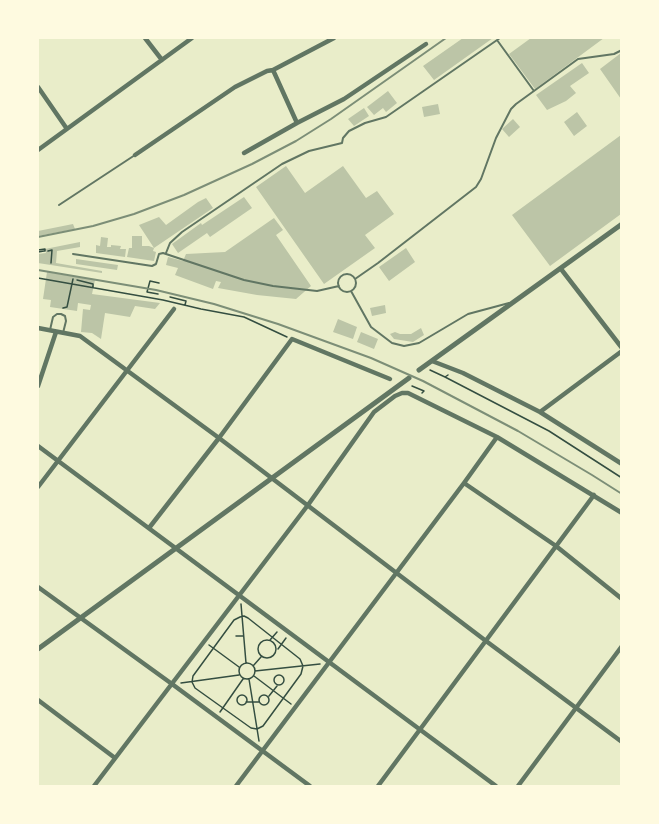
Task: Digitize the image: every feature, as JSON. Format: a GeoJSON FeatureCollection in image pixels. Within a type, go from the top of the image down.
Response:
{"type":"FeatureCollection","features":[{"type":"Feature","properties":{"kind":"street"},"geometry":{"type":"LineString","coordinates":[[145,38],[162,60]]}},
{"type":"Feature","properties":{"kind":"street"},"geometry":{"type":"LineString","coordinates":[[38,150],[192,38]]}},
{"type":"Feature","properties":{"kind":"street"},"geometry":{"type":"LineString","coordinates":[[135,154],[234,87],[267,70],[273,70],[334,38]]}},
{"type":"Feature","properties":{"kind":"street"},"geometry":{"type":"LineString","coordinates":[[244,153],[344,99],[426,44]]}},
{"type":"Feature","properties":{"kind":"street"},"geometry":{"type":"LineString","coordinates":[[273,70],[297,123]]}},
{"type":"Feature","properties":{"kind":"street"},"geometry":{"type":"LineString","coordinates":[[38,87],[67,129]]}},
{"type":"Feature","properties":{"kind":"street"},"geometry":{"type":"LineString","coordinates":[[419,370],[621,224]]}},
{"type":"Feature","properties":{"kind":"street"},"geometry":{"type":"LineString","coordinates":[[540,412],[621,350],[561,268]]}},
{"type":"Feature","properties":{"kind":"street"},"geometry":{"type":"LineString","coordinates":[[38,487],[174,309]]}},
{"type":"Feature","properties":{"kind":"street"},"geometry":{"type":"LineString","coordinates":[[38,328],[80,336],[128,370],[621,742]]}},
{"type":"Feature","properties":{"kind":"street"},"geometry":{"type":"LineString","coordinates":[[38,386],[53,331]]}},
{"type":"Feature","properties":{"kind":"street"},"geometry":{"type":"LineString","coordinates":[[149,528],[292,339],[390,379]]}},
{"type":"Feature","properties":{"kind":"street"},"geometry":{"type":"LineString","coordinates":[[432,362],[463,373],[540,412],[621,464]]}},
{"type":"Feature","properties":{"kind":"street"},"geometry":{"type":"LineString","coordinates":[[38,649],[408,381]]}},
{"type":"Feature","properties":{"kind":"street"},"geometry":{"type":"LineString","coordinates":[[94,786],[308,505],[372,409],[395,396],[408,393],[496,437],[621,513]]}},
{"type":"Feature","properties":{"kind":"street"},"geometry":{"type":"LineString","coordinates":[[236,786],[464,483],[496,437]]}},
{"type":"Feature","properties":{"kind":"street"},"geometry":{"type":"LineString","coordinates":[[38,446],[496,786]]}},
{"type":"Feature","properties":{"kind":"street"},"geometry":{"type":"LineString","coordinates":[[464,483],[556,546],[621,600]]}},
{"type":"Feature","properties":{"kind":"street"},"geometry":{"type":"LineString","coordinates":[[378,786],[594,495]]}},
{"type":"Feature","properties":{"kind":"street"},"geometry":{"type":"LineString","coordinates":[[38,587],[310,786]]}},
{"type":"Feature","properties":{"kind":"street"},"geometry":{"type":"LineString","coordinates":[[518,786],[621,646]]}},
{"type":"Feature","properties":{"kind":"street"},"geometry":{"type":"LineString","coordinates":[[38,700],[115,758]]}},
{"type":"Feature","properties":{"kind":"lane"},"geometry":{"type":"LineString","coordinates":[[166,253],[170,243],[182,232],[282,164],[309,151],[342,144],[343,138],[349,131],[365,123],[386,117],[500,38]]}},
{"type":"Feature","properties":{"kind":"lane"},"geometry":{"type":"LineString","coordinates":[[497,40],[534,91]]}},
{"type":"Feature","properties":{"kind":"lane"},"geometry":{"type":"LineString","coordinates":[[355,279],[476,187],[496,138],[516,104],[578,59],[614,54],[621,50]]}},
{"type":"Feature","properties":{"kind":"lane"},"geometry":{"type":"LineString","coordinates":[[59,205],[135,154]]}},
{"type":"Feature","properties":{"kind":"lane"},"geometry":{"type":"LineString","coordinates":[[73,254],[152,266],[156,264],[159,254],[166,253],[244,280],[273,286],[317,291],[339,286]]}},
{"type":"Feature","properties":{"kind":"lane"},"geometry":{"type":"LineString","coordinates":[[345,275],[351,275],[355,279],[356,284],[351,291],[343,291],[339,286],[339,281],[345,275]]}},
{"type":"Feature","properties":{"kind":"lane"},"geometry":{"type":"LineString","coordinates":[[351,291],[371,327],[392,343],[404,346],[419,343],[468,314],[515,302]]}},
{"type":"Feature","properties":{"kind":"lane"},"geometry":{"type":"LineString","coordinates":[[53,331],[53,317],[62,314],[66,321],[63,333]]}},
{"type":"Feature","properties":{"kind":"path"},"geometry":{"type":"LineString","coordinates":[[48,251],[52,250],[51,263]]}},
{"type":"Feature","properties":{"kind":"path"},"geometry":{"type":"LineString","coordinates":[[38,278],[244,317],[292,339]]}},
{"type":"Feature","properties":{"kind":"path"},"geometry":{"type":"LineString","coordinates":[[62,314],[62,309],[67,307],[73,279]]}},
{"type":"Feature","properties":{"kind":"path"},"geometry":{"type":"LineString","coordinates":[[78,280],[93,284],[93,287]]}},
{"type":"Feature","properties":{"kind":"path"},"geometry":{"type":"LineString","coordinates":[[158,294],[147,292],[150,281],[159,283]]}},
{"type":"Feature","properties":{"kind":"path"},"geometry":{"type":"LineString","coordinates":[[174,302],[175,299],[170,297],[186,301],[185,305]]}},
{"type":"Feature","properties":{"kind":"path"},"geometry":{"type":"LineString","coordinates":[[446,377],[453,369]]}},
{"type":"Feature","properties":{"kind":"path"},"geometry":{"type":"LineString","coordinates":[[428,371],[432,370],[549,431],[621,478]]}},
{"type":"Feature","properties":{"kind":"path"},"geometry":{"type":"LineString","coordinates":[[408,381],[424,391],[422,394]]}},
{"type":"Feature","properties":{"kind":"path"},"geometry":{"type":"LineString","coordinates":[[240,595],[246,663]]}},
{"type":"Feature","properties":{"kind":"path"},"geometry":{"type":"LineString","coordinates":[[242,616],[248,618],[272,637],[300,659],[303,666],[301,675],[263,726],[257,729],[251,728],[195,688],[192,681],[193,676],[234,620],[242,616]]}},
{"type":"Feature","properties":{"kind":"path"},"geometry":{"type":"LineString","coordinates":[[269,641],[282,627]]}},
{"type":"Feature","properties":{"kind":"path"},"geometry":{"type":"LineString","coordinates":[[277,649],[274,643],[264,640],[259,644],[259,654],[266,659],[273,657],[290,633]]}},
{"type":"Feature","properties":{"kind":"path"},"geometry":{"type":"LineString","coordinates":[[236,636],[243,635]]}},
{"type":"Feature","properties":{"kind":"path"},"geometry":{"type":"LineString","coordinates":[[204,642],[240,668]]}},
{"type":"Feature","properties":{"kind":"path"},"geometry":{"type":"LineString","coordinates":[[253,666],[262,656]]}},
{"type":"Feature","properties":{"kind":"path"},"geometry":{"type":"LineString","coordinates":[[239,675],[243,679],[254,676],[253,666],[246,663]]}},
{"type":"Feature","properties":{"kind":"path"},"geometry":{"type":"LineString","coordinates":[[239,675],[240,668],[246,663]]}},
{"type":"Feature","properties":{"kind":"path"},"geometry":{"type":"LineString","coordinates":[[255,671],[329,663]]}},
{"type":"Feature","properties":{"kind":"path"},"geometry":{"type":"LineString","coordinates":[[172,684],[239,675]]}},
{"type":"Feature","properties":{"kind":"path"},"geometry":{"type":"LineString","coordinates":[[254,676],[295,708]]}},
{"type":"Feature","properties":{"kind":"path"},"geometry":{"type":"LineString","coordinates":[[217,717],[243,679]]}},
{"type":"Feature","properties":{"kind":"path"},"geometry":{"type":"LineString","coordinates":[[249,679],[261,750]]}},
{"type":"Feature","properties":{"kind":"path"},"geometry":{"type":"LineString","coordinates":[[246,702],[267,704],[268,697],[277,685]]}},
{"type":"Feature","properties":{"kind":"path"},"geometry":{"type":"LineString","coordinates":[[260,702],[261,697],[268,697]]}},
{"type":"Feature","properties":{"kind":"building"},"geometry":{"type":"Polygon","coordinates":[[[463,38],[493,38],[434,80],[423,66],[463,38]]]}},
{"type":"Feature","properties":{"kind":"building"},"geometry":{"type":"Polygon","coordinates":[[[531,38],[604,38],[535,89],[509,54],[531,38]]]}},
{"type":"Feature","properties":{"kind":"building"},"geometry":{"type":"Polygon","coordinates":[[[621,53],[621,99],[600,69],[621,53]]]}},
{"type":"Feature","properties":{"kind":"building"},"geometry":{"type":"Polygon","coordinates":[[[582,63],[589,73],[570,86],[576,93],[566,101],[547,110],[536,95],[582,63]]]}},
{"type":"Feature","properties":{"kind":"building"},"geometry":{"type":"Polygon","coordinates":[[[388,91],[397,103],[386,112],[383,108],[374,115],[367,107],[388,91]]]}},
{"type":"Feature","properties":{"kind":"building"},"geometry":{"type":"Polygon","coordinates":[[[438,104],[440,114],[424,117],[422,107],[438,104]]]}},
{"type":"Feature","properties":{"kind":"building"},"geometry":{"type":"Polygon","coordinates":[[[364,108],[369,116],[354,126],[348,119],[364,108]]]}},
{"type":"Feature","properties":{"kind":"building"},"geometry":{"type":"Polygon","coordinates":[[[577,112],[587,126],[574,136],[564,122],[577,112]]]}},
{"type":"Feature","properties":{"kind":"building"},"geometry":{"type":"Polygon","coordinates":[[[513,119],[520,127],[509,137],[502,129],[513,119]]]}},
{"type":"Feature","properties":{"kind":"building"},"geometry":{"type":"Polygon","coordinates":[[[621,135],[621,214],[550,266],[512,215],[621,135]]]}},
{"type":"Feature","properties":{"kind":"building"},"geometry":{"type":"Polygon","coordinates":[[[286,166],[305,193],[343,166],[366,198],[377,191],[394,214],[365,235],[375,248],[324,284],[256,187],[286,166]]]}},
{"type":"Feature","properties":{"kind":"building"},"geometry":{"type":"Polygon","coordinates":[[[244,197],[252,208],[210,237],[207,233],[178,253],[172,244],[244,197]]]}},
{"type":"Feature","properties":{"kind":"building"},"geometry":{"type":"Polygon","coordinates":[[[206,198],[213,208],[154,248],[139,225],[159,217],[166,225],[206,198]]]}},
{"type":"Feature","properties":{"kind":"building"},"geometry":{"type":"Polygon","coordinates":[[[274,218],[283,230],[276,235],[311,286],[296,299],[218,288],[221,282],[216,281],[213,289],[175,275],[178,268],[166,265],[168,257],[183,261],[186,254],[225,252],[274,218]]]}},
{"type":"Feature","properties":{"kind":"building"},"geometry":{"type":"Polygon","coordinates":[[[73,224],[75,229],[38,236],[38,231],[73,224]]]}},
{"type":"Feature","properties":{"kind":"building"},"geometry":{"type":"Polygon","coordinates":[[[132,236],[142,236],[142,246],[154,248],[153,251],[156,252],[154,261],[127,257],[129,248],[132,248],[132,236]]]}},
{"type":"Feature","properties":{"kind":"building"},"geometry":{"type":"Polygon","coordinates":[[[101,237],[108,238],[107,247],[121,246],[120,249],[126,249],[125,257],[96,253],[96,245],[100,246],[101,237]]]}},
{"type":"Feature","properties":{"kind":"building"},"geometry":{"type":"Polygon","coordinates":[[[80,242],[80,247],[57,251],[56,263],[102,271],[102,273],[38,263],[38,254],[46,253],[45,249],[80,242]]]}},
{"type":"Feature","properties":{"kind":"building"},"geometry":{"type":"Polygon","coordinates":[[[406,248],[415,262],[389,281],[379,267],[406,248]]]}},
{"type":"Feature","properties":{"kind":"building"},"geometry":{"type":"Polygon","coordinates":[[[76,259],[118,265],[117,270],[76,264],[76,259]]]}},
{"type":"Feature","properties":{"kind":"building"},"geometry":{"type":"Polygon","coordinates":[[[47,272],[95,280],[92,294],[160,303],[155,309],[135,306],[130,317],[105,313],[101,339],[92,333],[81,332],[83,309],[90,310],[91,305],[78,303],[77,311],[50,307],[51,300],[43,299],[47,272]]]}},
{"type":"Feature","properties":{"kind":"building"},"geometry":{"type":"Polygon","coordinates":[[[385,305],[386,313],[372,316],[370,308],[385,305]]]}},
{"type":"Feature","properties":{"kind":"building"},"geometry":{"type":"Polygon","coordinates":[[[338,319],[357,327],[353,339],[333,332],[338,319]]]}},
{"type":"Feature","properties":{"kind":"building"},"geometry":{"type":"Polygon","coordinates":[[[421,328],[424,335],[413,342],[394,339],[390,334],[395,332],[411,334],[421,328]]]}},
{"type":"Feature","properties":{"kind":"building"},"geometry":{"type":"Polygon","coordinates":[[[361,332],[378,339],[374,349],[357,342],[361,332]]]}},
{"type":"Feature","properties":{"kind":"railway"},"geometry":{"type":"LineString","coordinates":[[38,237],[93,226],[134,214],[184,195],[252,164],[331,119],[446,38]]}},
{"type":"Feature","properties":{"kind":"railway"},"geometry":{"type":"LineString","coordinates":[[38,270],[156,290],[214,304],[278,324],[371,358],[423,381],[518,431],[622,494]]}}]}
